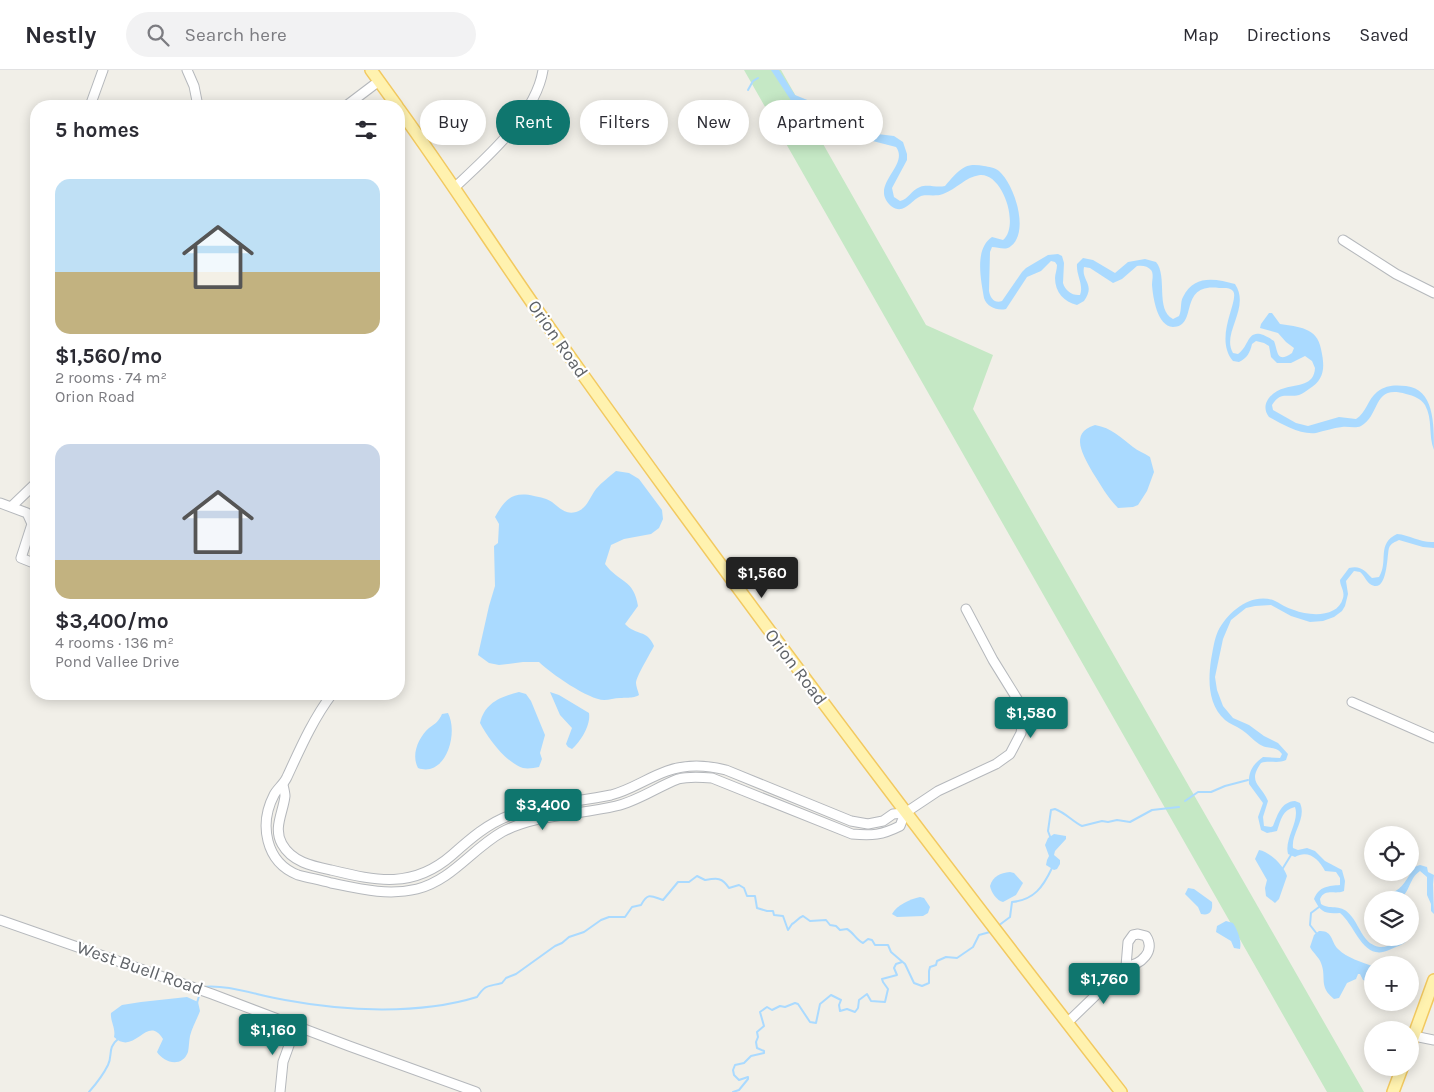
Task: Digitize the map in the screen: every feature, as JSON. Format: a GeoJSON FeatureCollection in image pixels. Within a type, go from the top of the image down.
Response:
{"type":"FeatureCollection","features":[{"type":"Feature","properties":{"kind":"main road","name":"Orion Road"},"geometry":{"type":"LineString","coordinates":[[371,70],[393,100]]}},
{"type":"Feature","properties":{"kind":"main road","name":"Orion Road"},"geometry":{"type":"LineString","coordinates":[[405,117],[592,389],[905,813],[1121,1092]]}},
{"type":"Feature","properties":{"kind":"main road"},"geometry":{"type":"LineString","coordinates":[[1419,1022],[1434,980]]}},
{"type":"Feature","properties":{"kind":"main road"},"geometry":{"type":"LineString","coordinates":[[1393,1092],[1399,1076]]}},
{"type":"Feature","properties":{"kind":"street"},"geometry":{"type":"LineString","coordinates":[[92,100],[103,70]]}},
{"type":"Feature","properties":{"kind":"street"},"geometry":{"type":"LineString","coordinates":[[187,70],[194,86],[197,100]]}},
{"type":"Feature","properties":{"kind":"street"},"geometry":{"type":"LineString","coordinates":[[454,188],[492,152],[518,121],[534,96],[543,70]]}},
{"type":"Feature","properties":{"kind":"street"},"geometry":{"type":"LineString","coordinates":[[354,100],[378,81]]}},
{"type":"Feature","properties":{"kind":"street"},"geometry":{"type":"LineString","coordinates":[[1343,240],[1390,270],[1434,293]]}},
{"type":"Feature","properties":{"kind":"street"},"geometry":{"type":"LineString","coordinates":[[12,506],[30,489]]}},
{"type":"Feature","properties":{"kind":"street"},"geometry":{"type":"LineString","coordinates":[[0,503],[27,513],[30,520]]}},
{"type":"Feature","properties":{"kind":"street"},"geometry":{"type":"LineString","coordinates":[[30,530],[21,558],[30,562]]}},
{"type":"Feature","properties":{"kind":"street"},"geometry":{"type":"LineString","coordinates":[[283,785],[285,796],[279,828],[282,844],[288,853],[299,861],[314,866],[380,881],[398,880],[422,875],[434,869],[491,824],[511,815],[629,789],[666,771],[686,766],[710,766],[722,769],[851,821],[873,823],[883,821],[893,814],[905,813],[938,791],[996,764],[1010,754],[1021,733],[1023,719],[1019,702],[993,660],[966,609]]}},
{"type":"Feature","properties":{"kind":"street"},"geometry":{"type":"LineString","coordinates":[[327,700],[307,735],[283,785],[275,794],[265,823],[266,835],[268,845],[280,863],[298,874],[358,889],[399,892],[428,886],[440,880],[499,834],[516,826],[536,820],[591,811],[635,800],[680,779],[700,777],[718,780],[852,834],[870,836],[888,832],[900,826],[905,813]]}},
{"type":"Feature","properties":{"kind":"street"},"geometry":{"type":"LineString","coordinates":[[1352,702],[1434,738]]}},
{"type":"Feature","properties":{"kind":"street"},"geometry":{"type":"LineString","coordinates":[[718,780],[722,769]]}},
{"type":"Feature","properties":{"kind":"street"},"geometry":{"type":"LineString","coordinates":[[589,799],[591,811]]}},
{"type":"Feature","properties":{"kind":"street"},"geometry":{"type":"LineString","coordinates":[[828,824],[832,814]]}},
{"type":"Feature","properties":{"kind":"street"},"geometry":{"type":"LineString","coordinates":[[873,823],[876,835]]}},
{"type":"Feature","properties":{"kind":"street"},"geometry":{"type":"LineString","coordinates":[[491,824],[499,834]]}},
{"type":"Feature","properties":{"kind":"street"},"geometry":{"type":"LineString","coordinates":[[358,889],[360,877]]}},
{"type":"Feature","properties":{"kind":"street","name":"West Buell Road"},"geometry":{"type":"LineString","coordinates":[[0,920],[212,994],[476,1092]]}},
{"type":"Feature","properties":{"kind":"street"},"geometry":{"type":"LineString","coordinates":[[1067,1023],[1126,966]]}},
{"type":"Feature","properties":{"kind":"street"},"geometry":{"type":"LineString","coordinates":[[280,1092],[283,1062],[296,1026]]}},
{"type":"Feature","properties":{"kind":"street"},"geometry":{"type":"LineString","coordinates":[[1419,1041],[1434,1040]]}},
{"type":"Feature","properties":{"kind":"green space"},"geometry":{"type":"Polygon","coordinates":[[[744,70],[781,70],[798,100],[761,100],[744,70]]]}},
{"type":"Feature","properties":{"kind":"green space"},"geometry":{"type":"Polygon","coordinates":[[[787,145],[824,145],[926,325],[993,355],[973,409],[1364,1092],[1327,1092],[787,145]]]}},
{"type":"Feature","properties":{"kind":"water"},"geometry":{"type":"Polygon","coordinates":[[[771,70],[779,70],[795,95],[807,100],[791,100],[771,70]]]}},
{"type":"Feature","properties":{"kind":"water"},"geometry":{"type":"Polygon","coordinates":[[[883,135],[894,136],[903,142],[907,154],[907,160],[892,188],[894,197],[900,201],[920,187],[945,186],[957,173],[967,166],[974,165],[993,168],[1005,177],[1014,196],[1020,219],[1017,239],[1011,246],[1004,249],[992,247],[990,252],[989,291],[990,296],[995,301],[1002,301],[1026,268],[1048,255],[1058,254],[1062,256],[1064,263],[1064,286],[1074,295],[1080,295],[1081,291],[1077,264],[1083,258],[1093,260],[1115,273],[1128,262],[1145,259],[1156,262],[1161,276],[1164,308],[1173,319],[1179,316],[1182,299],[1188,290],[1199,281],[1213,280],[1235,284],[1240,302],[1230,337],[1233,353],[1238,354],[1250,337],[1258,334],[1274,341],[1280,357],[1292,353],[1294,348],[1278,333],[1260,328],[1269,313],[1272,313],[1280,324],[1306,329],[1319,342],[1323,367],[1321,377],[1314,385],[1300,395],[1281,396],[1278,398],[1272,405],[1273,410],[1296,423],[1308,426],[1339,417],[1356,419],[1380,390],[1391,386],[1406,386],[1422,393],[1427,400],[1433,419],[1434,450],[1429,416],[1425,405],[1417,398],[1406,394],[1387,393],[1378,402],[1367,421],[1361,426],[1356,427],[1342,427],[1310,433],[1291,428],[1269,417],[1265,407],[1268,399],[1280,390],[1305,383],[1312,378],[1315,368],[1312,361],[1305,356],[1291,363],[1277,363],[1271,357],[1269,346],[1256,341],[1252,344],[1249,353],[1244,359],[1239,362],[1233,361],[1226,341],[1226,331],[1234,296],[1233,291],[1230,289],[1206,288],[1198,292],[1193,298],[1185,320],[1181,325],[1173,327],[1163,322],[1157,310],[1152,285],[1152,273],[1148,268],[1137,266],[1122,279],[1113,283],[1090,268],[1084,267],[1084,276],[1089,290],[1084,301],[1077,305],[1072,304],[1061,296],[1055,283],[1057,265],[1051,261],[1041,271],[1027,277],[1006,309],[993,308],[987,304],[984,298],[980,265],[986,242],[992,237],[1003,240],[1008,233],[1010,224],[1009,213],[1002,191],[996,182],[980,175],[965,181],[943,194],[921,196],[904,208],[896,209],[885,198],[884,191],[886,183],[898,161],[899,154],[896,147],[883,144],[883,135]]]}},
{"type":"Feature","properties":{"kind":"water"},"geometry":{"type":"Polygon","coordinates":[[[1095,425],[1101,426],[1120,436],[1150,457],[1154,472],[1147,491],[1138,505],[1118,508],[1107,495],[1089,466],[1080,446],[1080,439],[1082,433],[1095,425]]]}},
{"type":"Feature","properties":{"kind":"water"},"geometry":{"type":"Polygon","coordinates":[[[616,471],[629,473],[639,479],[662,510],[663,519],[659,528],[651,534],[624,539],[611,545],[605,564],[629,586],[636,597],[638,606],[625,624],[629,628],[648,637],[654,646],[637,680],[636,684],[639,695],[606,700],[597,699],[570,685],[539,662],[499,665],[489,663],[478,655],[495,586],[494,546],[498,543],[499,524],[495,517],[502,505],[515,496],[527,495],[548,500],[566,512],[576,512],[583,508],[596,489],[616,471]]]}},
{"type":"Feature","properties":{"kind":"water"},"geometry":{"type":"Polygon","coordinates":[[[1397,534],[1434,542],[1434,548],[1399,540],[1393,543],[1389,548],[1386,572],[1380,584],[1376,586],[1370,584],[1360,572],[1354,571],[1346,581],[1348,594],[1342,611],[1334,617],[1323,621],[1310,622],[1291,616],[1271,605],[1246,608],[1231,620],[1223,639],[1215,677],[1217,690],[1223,706],[1233,718],[1249,725],[1278,743],[1288,754],[1286,760],[1283,761],[1261,763],[1255,775],[1257,783],[1268,801],[1263,817],[1264,826],[1273,826],[1281,809],[1286,804],[1295,801],[1300,803],[1302,815],[1294,837],[1293,848],[1298,850],[1307,848],[1315,851],[1325,861],[1342,870],[1345,881],[1344,891],[1325,894],[1320,899],[1321,904],[1340,908],[1348,912],[1364,936],[1364,945],[1340,913],[1324,911],[1314,899],[1322,889],[1340,885],[1340,878],[1336,872],[1325,871],[1313,856],[1304,854],[1295,857],[1288,854],[1287,848],[1295,818],[1295,807],[1287,810],[1281,819],[1277,831],[1267,833],[1261,830],[1258,817],[1263,803],[1249,784],[1250,772],[1256,762],[1263,757],[1280,758],[1282,754],[1277,749],[1259,744],[1219,714],[1210,692],[1211,660],[1218,631],[1228,617],[1241,606],[1256,599],[1264,599],[1273,600],[1300,612],[1322,614],[1329,612],[1340,605],[1343,593],[1340,580],[1349,568],[1360,568],[1372,578],[1379,577],[1382,571],[1385,548],[1391,538],[1397,534]]]}},
{"type":"Feature","properties":{"kind":"water"},"geometry":{"type":"Polygon","coordinates":[[[519,692],[526,694],[531,701],[545,735],[540,753],[542,759],[539,767],[523,768],[510,761],[492,742],[480,723],[486,710],[494,702],[519,692]]]}},
{"type":"Feature","properties":{"kind":"water"},"geometry":{"type":"Polygon","coordinates":[[[550,692],[559,695],[589,713],[585,732],[572,749],[566,744],[572,728],[560,715],[550,692]]]}},
{"type":"Feature","properties":{"kind":"water"},"geometry":{"type":"Polygon","coordinates":[[[448,713],[452,732],[447,752],[436,767],[418,768],[415,758],[419,742],[425,732],[440,719],[442,714],[448,713]]]}},
{"type":"Feature","properties":{"kind":"water"},"geometry":{"type":"Polygon","coordinates":[[[1054,834],[1066,836],[1066,839],[1055,851],[1054,855],[1060,860],[1060,864],[1054,870],[1046,865],[1049,856],[1045,845],[1048,838],[1054,834]]]}},
{"type":"Feature","properties":{"kind":"water"},"geometry":{"type":"Polygon","coordinates":[[[1259,850],[1276,860],[1287,876],[1279,899],[1275,903],[1266,896],[1267,880],[1255,859],[1259,850]]]}},
{"type":"Feature","properties":{"kind":"water"},"geometry":{"type":"Polygon","coordinates":[[[1419,865],[1427,867],[1428,872],[1434,875],[1434,914],[1431,911],[1431,904],[1427,895],[1427,877],[1419,872],[1419,865]]]}},
{"type":"Feature","properties":{"kind":"water"},"geometry":{"type":"Polygon","coordinates":[[[1010,872],[1014,873],[1023,883],[1016,895],[1003,902],[995,896],[990,886],[997,876],[1010,872]]]}},
{"type":"Feature","properties":{"kind":"water"},"geometry":{"type":"Polygon","coordinates":[[[1412,881],[1407,891],[1395,891],[1399,889],[1405,882],[1412,881]]]}},
{"type":"Feature","properties":{"kind":"water"},"geometry":{"type":"Polygon","coordinates":[[[1188,888],[1194,889],[1212,902],[1210,912],[1201,914],[1198,907],[1185,894],[1188,888]]]}},
{"type":"Feature","properties":{"kind":"water"},"geometry":{"type":"Polygon","coordinates":[[[920,897],[924,898],[930,907],[928,913],[923,916],[897,917],[892,914],[904,903],[920,897]]]}},
{"type":"Feature","properties":{"kind":"water"},"geometry":{"type":"Polygon","coordinates":[[[1226,921],[1233,923],[1236,928],[1240,939],[1240,949],[1234,948],[1231,941],[1216,932],[1217,926],[1226,921]]]}},
{"type":"Feature","properties":{"kind":"water"},"geometry":{"type":"Polygon","coordinates":[[[1319,931],[1327,932],[1338,949],[1346,955],[1364,963],[1364,980],[1358,974],[1356,979],[1347,983],[1339,998],[1334,999],[1324,986],[1323,968],[1310,947],[1314,935],[1319,931]]]}},
{"type":"Feature","properties":{"kind":"water"},"geometry":{"type":"Polygon","coordinates":[[[1365,946],[1398,946],[1380,952],[1365,946]]]}},
{"type":"Feature","properties":{"kind":"water"},"geometry":{"type":"Polygon","coordinates":[[[187,997],[198,1002],[200,1011],[191,1033],[188,1052],[182,1060],[173,1062],[160,1056],[157,1052],[163,1039],[157,1032],[146,1032],[135,1040],[128,1042],[121,1042],[114,1037],[111,1013],[122,1005],[187,997]]]}},
{"type":"Feature","properties":{"kind":"waterway"},"geometry":{"type":"LineString","coordinates":[[748,90],[753,81],[758,78]]}},
{"type":"Feature","properties":{"kind":"waterway"},"geometry":{"type":"LineString","coordinates":[[1185,801],[1198,792],[1211,792],[1248,780]]}},
{"type":"Feature","properties":{"kind":"waterway"},"geometry":{"type":"LineString","coordinates":[[1051,839],[1048,831],[1051,810],[1059,811],[1082,826],[1102,821],[1117,820],[1130,822],[1152,810],[1179,807]]}},
{"type":"Feature","properties":{"kind":"waterway"},"geometry":{"type":"LineString","coordinates":[[1283,868],[1291,855]]}},
{"type":"Feature","properties":{"kind":"waterway"},"geometry":{"type":"LineString","coordinates":[[998,926],[1010,917],[1012,902],[1026,899],[1037,891],[1052,868]]}},
{"type":"Feature","properties":{"kind":"waterway"},"geometry":{"type":"LineString","coordinates":[[202,987],[223,987],[308,1004],[356,1009],[406,1009],[455,1003],[477,997],[485,988],[502,983],[506,978],[516,974],[569,937],[584,932],[601,920],[609,917],[625,917],[632,907],[641,905],[650,896],[663,900],[678,882],[689,882],[697,876],[705,880],[719,879],[729,888],[739,885],[744,888],[747,896],[755,896],[757,908],[773,911],[774,915],[783,916],[788,930],[792,924],[803,916],[810,921],[826,920],[830,925],[836,926],[840,930],[847,929],[863,943],[868,939],[872,940],[875,945],[888,945],[891,952],[905,964],[914,983],[922,986],[929,983],[930,967],[936,965],[937,961],[946,957],[957,958],[973,947],[979,935],[990,932]]}},
{"type":"Feature","properties":{"kind":"waterway"},"geometry":{"type":"LineString","coordinates":[[1317,934],[1310,925],[1311,913],[1319,907]]}},
{"type":"Feature","properties":{"kind":"waterway"},"geometry":{"type":"LineString","coordinates":[[733,1092],[739,1090],[748,1079],[748,1077],[739,1080],[734,1075],[735,1065],[744,1063],[751,1056],[764,1053],[764,1051],[757,1048],[756,1042],[757,1032],[764,1026],[760,1012],[767,1007],[772,1010],[795,1003],[798,1004],[810,1022],[816,1023],[820,1004],[831,995],[841,1000],[839,1005],[840,1011],[847,1009],[855,1012],[858,1008],[859,1000],[867,994],[871,1001],[885,1002],[888,989],[882,979],[897,975],[894,968],[896,964],[902,962]]}},
{"type":"Feature","properties":{"kind":"waterway"},"geometry":{"type":"LineString","coordinates":[[197,1003],[199,996]]}},
{"type":"Feature","properties":{"kind":"waterway"},"geometry":{"type":"LineString","coordinates":[[89,1092],[106,1069],[112,1045],[118,1039]]}}]}
